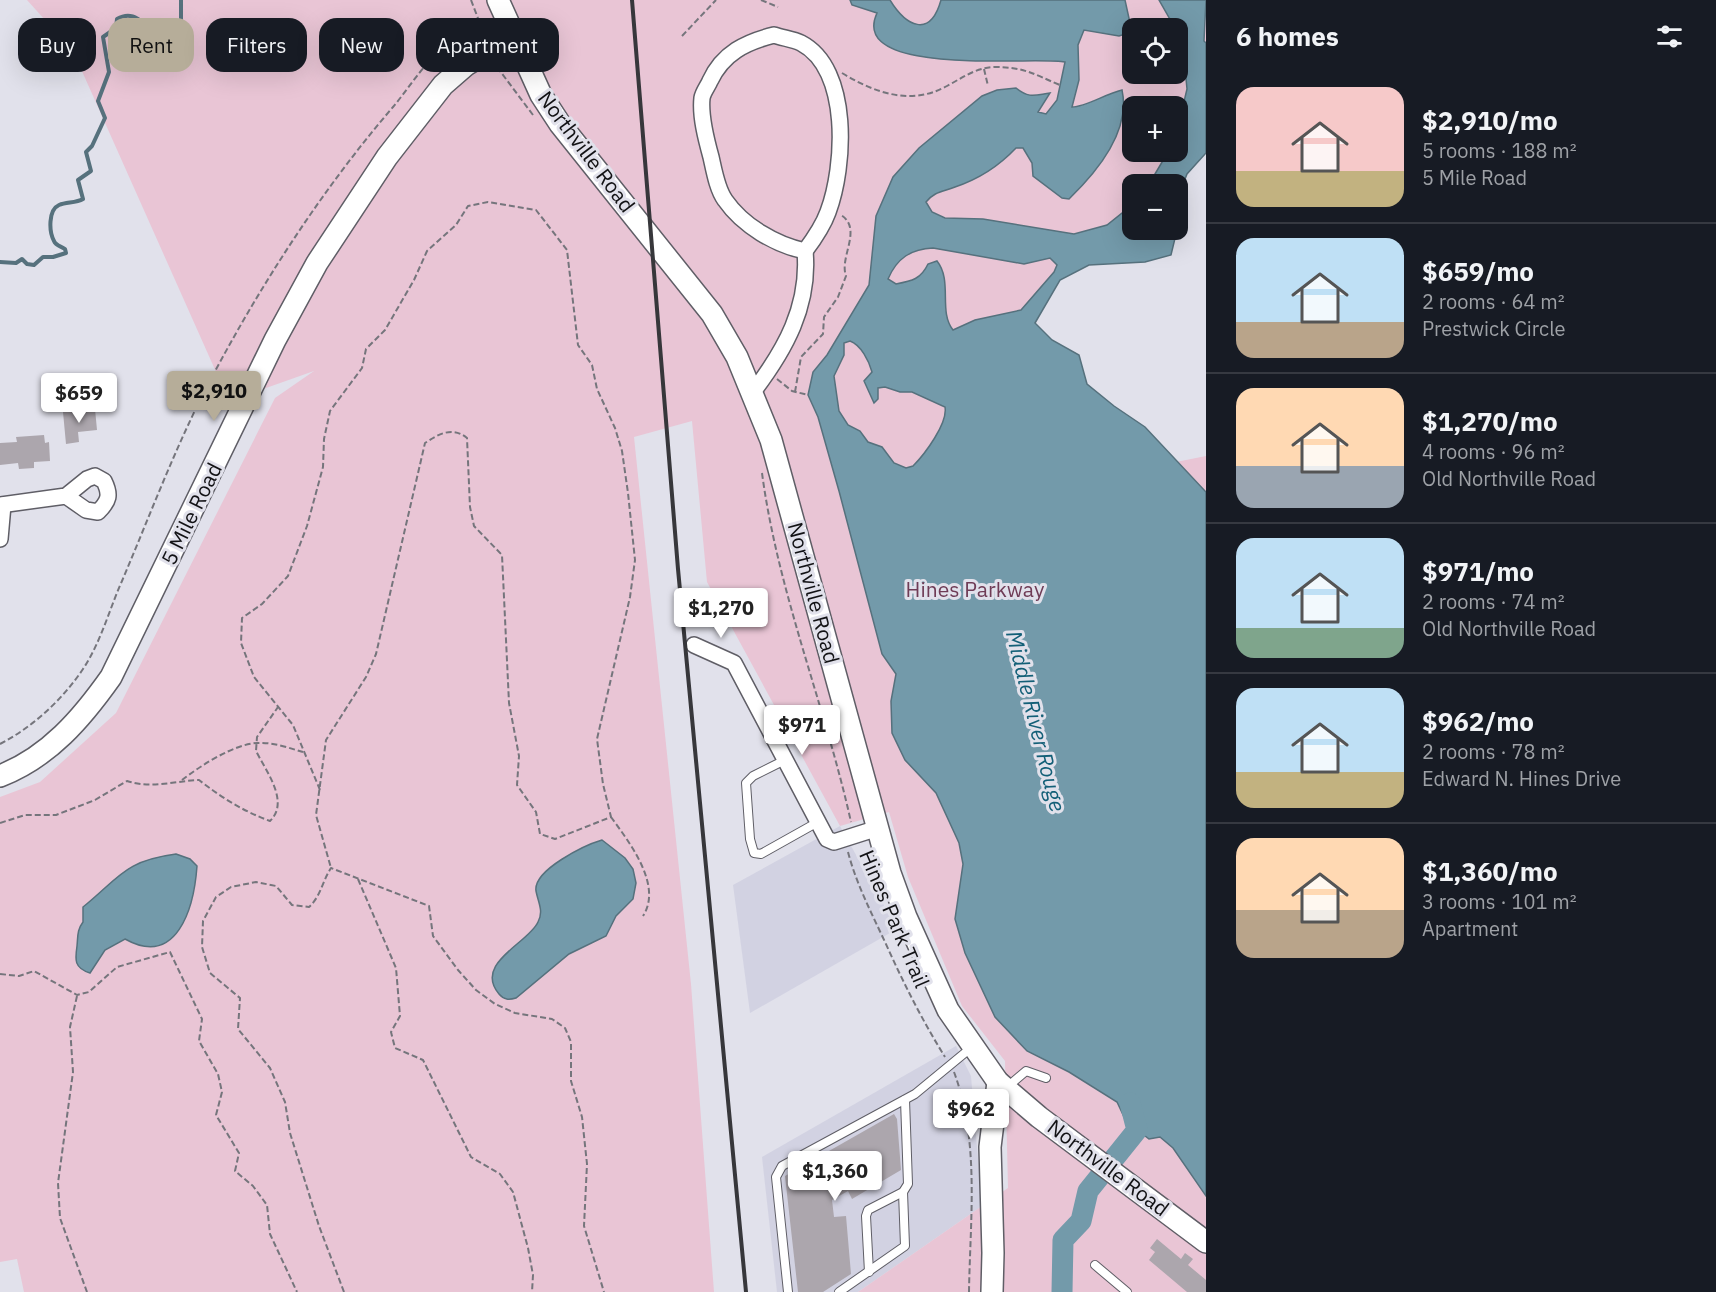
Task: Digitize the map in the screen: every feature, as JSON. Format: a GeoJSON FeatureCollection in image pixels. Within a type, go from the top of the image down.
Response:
{"type":"FeatureCollection","features":[{"type":"Feature","properties":{"kind":"street","name":"Northville Road"},"geometry":{"type":"LineString","coordinates":[[498,0],[506,18]]}},
{"type":"Feature","properties":{"kind":"street"},"geometry":{"type":"LineString","coordinates":[[753,392],[777,360],[797,319],[805,282],[805,251],[820,231],[829,211],[836,183],[841,146],[834,88],[823,62],[801,43],[774,35],[750,41],[734,51],[716,69],[702,97],[707,143],[725,200],[749,225],[790,248],[805,251]]}},
{"type":"Feature","properties":{"kind":"street","name":"5 Mile Road"},"geometry":{"type":"LineString","coordinates":[[0,776],[36,757],[63,736],[88,710],[111,677],[275,340],[317,262],[387,157],[416,118],[451,77],[458,72]]}},
{"type":"Feature","properties":{"kind":"street","name":"Northville Road"},"geometry":{"type":"LineString","coordinates":[[530,72],[541,95],[560,124],[712,314],[737,357],[753,392],[771,440],[890,873],[918,947],[948,1010],[1002,1085],[1038,1117],[1206,1242]]}},
{"type":"Feature","properties":{"kind":"street"},"geometry":{"type":"LineString","coordinates":[[0,539],[1,505],[66,496]]}},
{"type":"Feature","properties":{"kind":"street"},"geometry":{"type":"LineString","coordinates":[[694,645],[734,663],[827,839],[834,842],[878,828]]}},
{"type":"Feature","properties":{"kind":"street"},"geometry":{"type":"LineString","coordinates":[[992,1292],[990,1147],[1002,1085]]}},
{"type":"Feature","properties":{"kind":"lane"},"geometry":{"type":"LineString","coordinates":[[785,760],[749,778],[746,783],[750,839],[754,853],[762,854],[818,822]]}},
{"type":"Feature","properties":{"kind":"lane"},"geometry":{"type":"LineString","coordinates":[[788,1292],[776,1177],[782,1166],[905,1100],[973,1046]]}},
{"type":"Feature","properties":{"kind":"lane"},"geometry":{"type":"LineString","coordinates":[[1002,1085],[1026,1071],[1047,1078]]}},
{"type":"Feature","properties":{"kind":"lane"},"geometry":{"type":"LineString","coordinates":[[869,1272],[866,1216],[868,1210],[903,1192],[908,1184],[905,1100]]}},
{"type":"Feature","properties":{"kind":"lane"},"geometry":{"type":"LineString","coordinates":[[839,1292],[905,1246],[903,1192]]}},
{"type":"Feature","properties":{"kind":"lane"},"geometry":{"type":"LineString","coordinates":[[1095,1265],[1127,1292]]}},
{"type":"Feature","properties":{"kind":"path"},"geometry":{"type":"LineString","coordinates":[[471,0],[478,18]]}},
{"type":"Feature","properties":{"kind":"path"},"geometry":{"type":"LineString","coordinates":[[682,36],[716,0]]}},
{"type":"Feature","properties":{"kind":"path"},"geometry":{"type":"LineString","coordinates":[[761,0],[778,7]]}},
{"type":"Feature","properties":{"kind":"path"},"geometry":{"type":"LineString","coordinates":[[828,74],[843,73],[876,90],[893,96],[906,97],[937,91],[956,79],[984,69],[1022,68],[1060,85]]}},
{"type":"Feature","properties":{"kind":"path"},"geometry":{"type":"LineString","coordinates":[[984,69],[988,86]]}},
{"type":"Feature","properties":{"kind":"path"},"geometry":{"type":"LineString","coordinates":[[0,744],[39,718],[68,690],[85,667],[104,628],[197,408],[220,362],[279,259],[372,131],[421,72]]}},
{"type":"Feature","properties":{"kind":"path"},"geometry":{"type":"LineString","coordinates":[[500,72],[533,116]]}},
{"type":"Feature","properties":{"kind":"path"},"geometry":{"type":"LineString","coordinates":[[320,790],[293,725],[254,677],[241,643],[242,618],[262,604],[288,576],[307,526],[322,467],[324,439],[330,411],[362,368],[366,349],[385,330],[414,280],[427,251],[456,225],[468,207],[488,202],[536,210],[567,250],[578,345],[592,365],[597,389],[615,428],[622,451],[635,560],[625,621],[597,740],[603,784],[611,817],[635,854],[646,878],[650,906],[643,916]]}},
{"type":"Feature","properties":{"kind":"path"},"geometry":{"type":"LineString","coordinates":[[795,392],[801,357],[823,334],[824,317],[838,297],[846,276],[843,265],[849,248],[850,226],[848,220],[840,215],[841,210]]}},
{"type":"Feature","properties":{"kind":"path"},"geometry":{"type":"LineString","coordinates":[[769,371],[795,392],[808,395]]}},
{"type":"Feature","properties":{"kind":"path"},"geometry":{"type":"LineString","coordinates":[[344,1292],[319,1226],[304,1171],[290,1134],[285,1102],[270,1068],[238,1029],[240,998],[210,973],[202,947],[203,921],[216,897],[231,887],[256,882],[276,886],[292,905],[309,907],[318,899],[331,868],[316,815],[326,740],[366,677],[376,654],[425,443],[441,432],[459,432],[467,438],[470,507],[474,526],[502,555],[509,703],[519,756],[518,785],[536,812],[540,834],[555,838],[611,817]]}},
{"type":"Feature","properties":{"kind":"path","name":"Hines Park Trail"},"geometry":{"type":"LineString","coordinates":[[761,467],[767,508],[782,575],[851,822],[847,848],[854,874],[923,1021],[955,1074],[967,1127],[972,1168],[969,1292]]}},
{"type":"Feature","properties":{"kind":"path"},"geometry":{"type":"LineString","coordinates":[[0,823],[25,815],[56,815],[95,800],[127,781],[157,786],[182,780],[200,780],[222,799],[245,812],[270,821],[276,815],[278,799],[256,751],[256,742],[257,737],[279,707]]}},
{"type":"Feature","properties":{"kind":"path"},"geometry":{"type":"LineString","coordinates":[[182,780],[204,763],[256,742],[304,752]]}},
{"type":"Feature","properties":{"kind":"path"},"geometry":{"type":"LineString","coordinates":[[331,868],[429,906],[433,936],[458,970],[477,990],[495,1004],[515,1013],[552,1019],[565,1028],[571,1042],[571,1082],[582,1118],[586,1164],[584,1226],[604,1292]]}},
{"type":"Feature","properties":{"kind":"path"},"geometry":{"type":"LineString","coordinates":[[358,879],[396,968],[399,1016],[391,1032],[394,1048],[423,1060],[471,1157],[500,1174],[513,1192],[528,1248],[533,1275],[532,1292]]}},
{"type":"Feature","properties":{"kind":"path"},"geometry":{"type":"LineString","coordinates":[[0,974],[19,976],[34,971],[77,995],[89,992],[117,967],[170,952],[202,1018],[199,1041],[218,1074],[222,1092],[216,1115],[239,1153],[235,1171],[253,1186],[267,1205],[270,1234],[297,1292]]}},
{"type":"Feature","properties":{"kind":"path"},"geometry":{"type":"LineString","coordinates":[[77,995],[70,1027],[73,1072],[58,1182],[60,1218],[87,1292]]}},
{"type":"Feature","properties":{"kind":"shaded area"},"geometry":{"type":"Polygon","coordinates":[[[840,826],[897,929],[750,1013],[733,885],[840,826]]]}},
{"type":"Feature","properties":{"kind":"shaded area"},"geometry":{"type":"Polygon","coordinates":[[[956,1046],[971,1076],[982,1206],[858,1292],[777,1292],[762,1157],[956,1046]]]}},
{"type":"Feature","properties":{"kind":"green space","name":"Hines Parkway"},"geometry":{"type":"Polygon","coordinates":[[[27,0],[1206,0],[1206,153],[1187,174],[1122,174],[1122,240],[1175,240],[1171,255],[1145,262],[1089,265],[1060,280],[1035,323],[1052,340],[1079,355],[1087,384],[1145,427],[1176,462],[1206,456],[1206,1292],[858,1292],[1008,1188],[1005,1061],[962,1006],[908,877],[889,812],[840,826],[707,582],[692,421],[634,437],[691,984],[714,1292],[24,1292],[17,1259],[0,1262],[0,797],[40,782],[116,713],[275,398],[314,371],[229,401],[82,72],[96,72],[96,18],[43,18],[27,0]]]}},
{"type":"Feature","properties":{"kind":"water"},"geometry":{"type":"Polygon","coordinates":[[[850,0],[890,0],[910,22],[924,24],[931,20],[941,0],[1125,0],[1129,18],[1122,18],[1122,35],[1084,30],[1078,45],[1079,80],[1072,107],[1122,90],[1122,96],[1121,121],[1116,136],[1100,164],[1079,189],[1069,199],[1062,198],[1033,176],[1032,163],[1023,148],[1016,148],[988,171],[964,184],[936,194],[926,202],[932,212],[945,218],[983,219],[1074,234],[1107,225],[1122,213],[1122,240],[1175,240],[1171,255],[1145,262],[1089,265],[1060,280],[1035,323],[1052,340],[1079,355],[1087,384],[1145,427],[1206,492],[1206,1196],[1173,1148],[1160,1137],[1149,1139],[1126,1121],[1117,1102],[1069,1072],[1027,1051],[995,1017],[965,953],[955,919],[963,864],[959,843],[936,793],[905,760],[892,733],[891,701],[896,674],[882,654],[818,417],[808,395],[813,372],[827,355],[869,285],[876,216],[893,177],[919,148],[982,96],[997,90],[1016,88],[1029,95],[1050,93],[1038,112],[1046,114],[1057,100],[1065,62],[949,60],[916,55],[890,47],[875,34],[877,13],[852,5],[850,0]],[[933,248],[918,250],[900,260],[888,279],[896,284],[911,280],[919,276],[928,264],[937,261],[944,278],[946,314],[953,330],[975,320],[1021,310],[1054,272],[1057,265],[1050,258],[1024,264],[933,248]],[[850,341],[844,343],[844,355],[834,376],[839,411],[848,425],[860,431],[868,442],[882,447],[894,463],[906,468],[913,466],[939,430],[945,407],[912,392],[900,392],[885,387],[878,388],[878,399],[874,403],[864,381],[872,372],[871,368],[867,358],[850,341]]]}},
{"type":"Feature","properties":{"kind":"water"},"geometry":{"type":"Polygon","coordinates":[[[1159,0],[1206,0],[1204,41],[1206,43],[1206,153],[1187,174],[1155,174],[1162,162],[1188,162],[1188,96],[1185,96],[1188,84],[1188,18],[1169,18],[1159,0]]]}},
{"type":"Feature","properties":{"kind":"water"},"geometry":{"type":"Polygon","coordinates":[[[602,840],[625,858],[633,869],[636,883],[633,899],[616,916],[606,936],[569,954],[516,998],[503,997],[493,983],[493,973],[505,954],[533,930],[540,918],[537,883],[551,867],[584,847],[602,840]]]}},
{"type":"Feature","properties":{"kind":"water"},"geometry":{"type":"Polygon","coordinates":[[[176,854],[190,859],[197,866],[187,915],[170,940],[158,946],[143,946],[125,939],[105,950],[90,973],[81,969],[78,966],[76,955],[78,933],[83,922],[83,907],[133,866],[176,854]]]}},
{"type":"Feature","properties":{"kind":"building"},"geometry":{"type":"Polygon","coordinates":[[[95,409],[97,430],[78,432],[79,442],[66,444],[63,412],[95,409]]]}},
{"type":"Feature","properties":{"kind":"building"},"geometry":{"type":"Polygon","coordinates":[[[44,435],[45,443],[49,442],[50,461],[34,462],[34,468],[19,469],[18,463],[0,465],[0,443],[17,442],[16,437],[44,435]]]}},
{"type":"Feature","properties":{"kind":"building"},"geometry":{"type":"Polygon","coordinates":[[[894,1114],[897,1119],[901,1170],[852,1199],[848,1191],[832,1200],[834,1217],[846,1216],[851,1274],[823,1292],[798,1292],[785,1176],[894,1114]]]}},
{"type":"Feature","properties":{"kind":"building"},"geometry":{"type":"Polygon","coordinates":[[[1157,1239],[1181,1259],[1185,1253],[1193,1259],[1188,1265],[1206,1280],[1206,1292],[1187,1292],[1149,1260],[1155,1252],[1150,1248],[1157,1239]]]}},
{"type":"Feature","properties":{"kind":"waterway"},"geometry":{"type":"LineString","coordinates":[[0,262],[16,263],[22,259],[27,264],[34,265],[43,257],[66,253],[65,249],[56,244],[52,237],[51,216],[59,205],[83,199],[78,180],[91,171],[86,152],[92,146],[105,118],[98,101],[109,72],[103,37],[116,28],[117,19],[123,16],[138,19],[155,31],[177,28],[181,21],[181,0]]}},
{"type":"Feature","properties":{"kind":"waterway","name":"Middle River Rouge"},"geometry":{"type":"LineString","coordinates":[[1062,1292],[1063,1240],[1081,1221],[1088,1191],[1137,1130],[1130,1103]]}},
{"type":"Feature","properties":{"kind":"railway"},"geometry":{"type":"LineString","coordinates":[[632,0],[678,569],[746,1292]]}}]}
